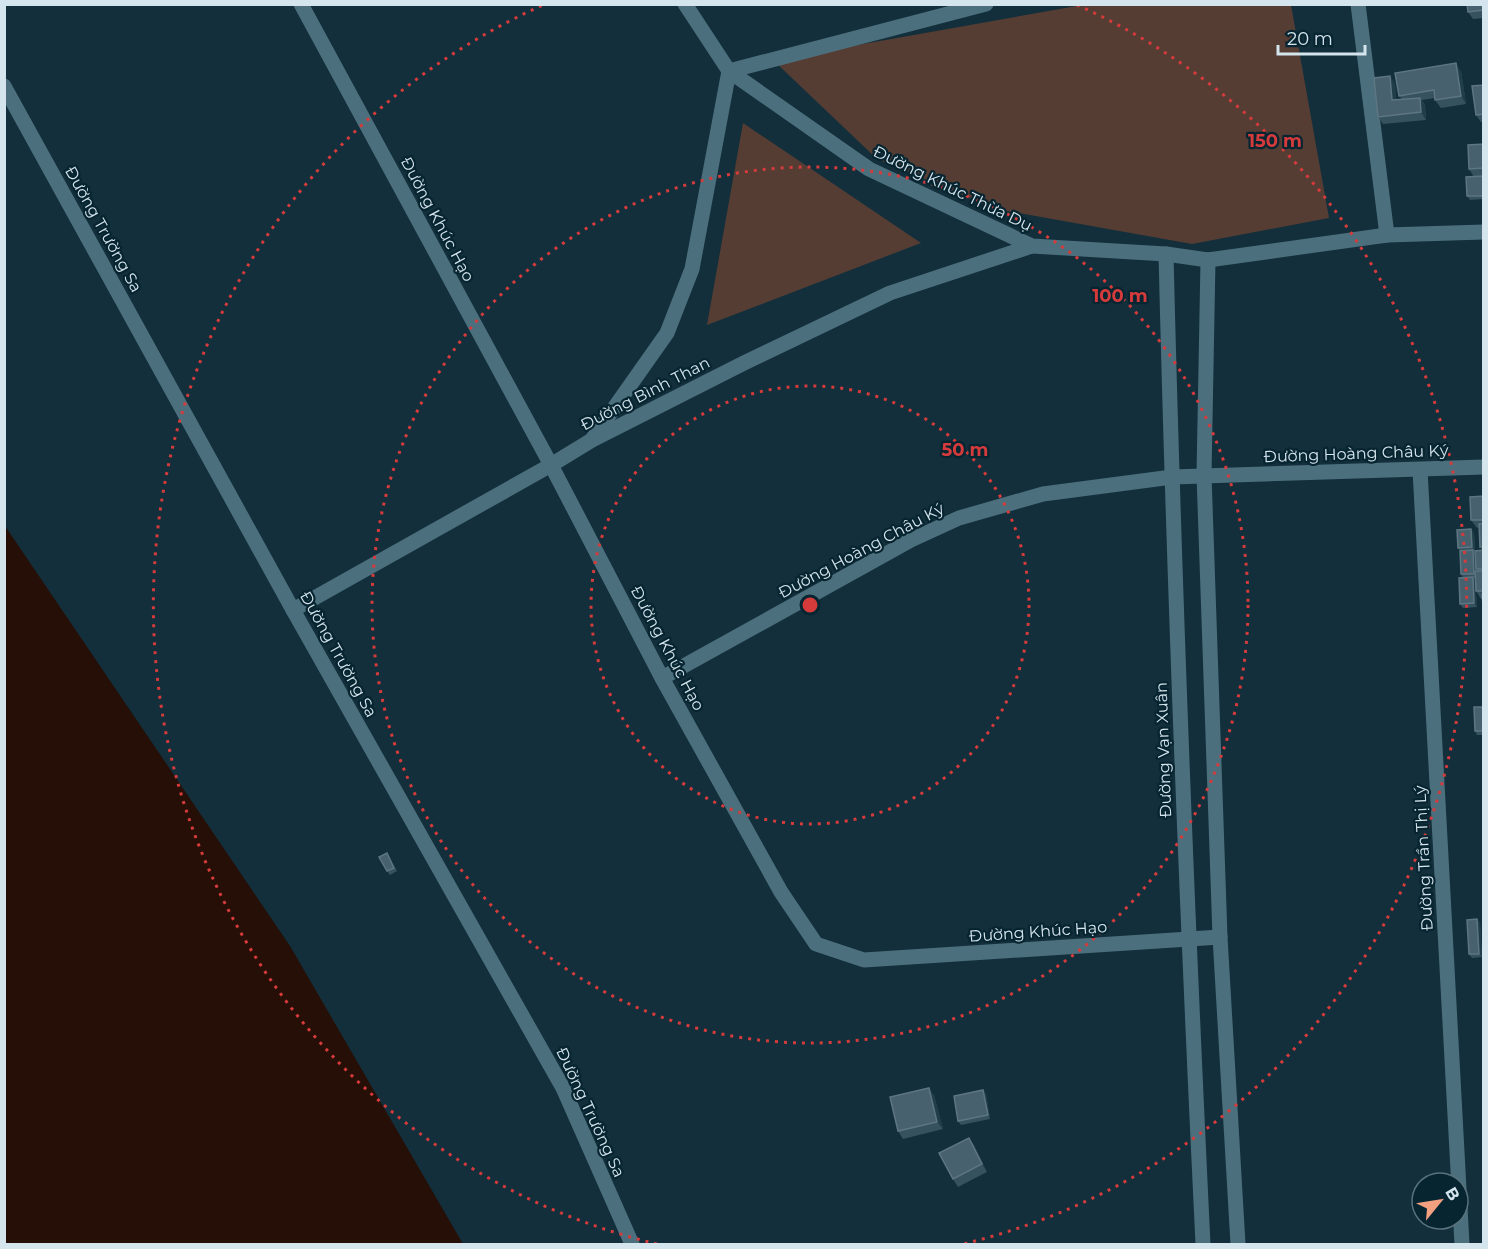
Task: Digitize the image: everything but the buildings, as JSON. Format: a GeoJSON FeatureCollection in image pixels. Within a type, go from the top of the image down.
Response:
{"type":"FeatureCollection","features":[{"type":"Feature","properties":{"kind":"street","name":"Đường Khúc Hạo"},"geometry":{"type":"LineString","coordinates":[[301,4],[551,465],[662,678],[781,892],[816,944],[864,960],[1221,937]]}},
{"type":"Feature","properties":{"kind":"street","name":"Đường Khúc Thừa Dụ"},"geometry":{"type":"LineString","coordinates":[[685,4],[729,71],[869,170],[1032,246],[1166,254],[1208,260],[1387,235],[1484,232]]}},
{"type":"Feature","properties":{"kind":"street"},"geometry":{"type":"LineString","coordinates":[[592,440],[667,333],[692,269],[729,71],[986,4]]}},
{"type":"Feature","properties":{"kind":"street"},"geometry":{"type":"LineString","coordinates":[[1358,4],[1387,235]]}},
{"type":"Feature","properties":{"kind":"street","name":"Đường Trường Sa"},"geometry":{"type":"LineString","coordinates":[[4,86],[293,610],[563,1088],[632,1245]]}},
{"type":"Feature","properties":{"kind":"street","name":"Đường Bình Than"},"geometry":{"type":"LineString","coordinates":[[293,610],[592,440],[744,363],[890,293],[1032,246]]}},
{"type":"Feature","properties":{"kind":"street","name":"Đường Vạn Xuân"},"geometry":{"type":"LineString","coordinates":[[1166,254],[1188,939],[1203,1245]]}},
{"type":"Feature","properties":{"kind":"street"},"geometry":{"type":"LineString","coordinates":[[1208,260],[1204,475],[1221,937],[1238,1245]]}},
{"type":"Feature","properties":{"kind":"street","name":"Đường Hoàng Châu Ký"},"geometry":{"type":"LineString","coordinates":[[662,678],[911,540],[959,518],[1043,494],[1204,475],[1484,467]]}},
{"type":"Feature","properties":{"kind":"street","name":"Đường Trần Thị Lý"},"geometry":{"type":"LineString","coordinates":[[1420,470],[1462,1245]]}},
{"type":"Feature","properties":{"kind":"shaded area"},"geometry":{"type":"Polygon","coordinates":[[[1082,5],[1291,5],[1329,218],[1192,244],[996,209],[877,159],[773,60],[1082,5]]]}},
{"type":"Feature","properties":{"kind":"shaded area"},"geometry":{"type":"Polygon","coordinates":[[[743,123],[921,243],[707,325],[743,123]]]}},
{"type":"Feature","properties":{"kind":"shaded area"},"geometry":{"type":"Polygon","coordinates":[[[5,526],[290,946],[463,1244],[5,1244],[5,526]]]}}]}
